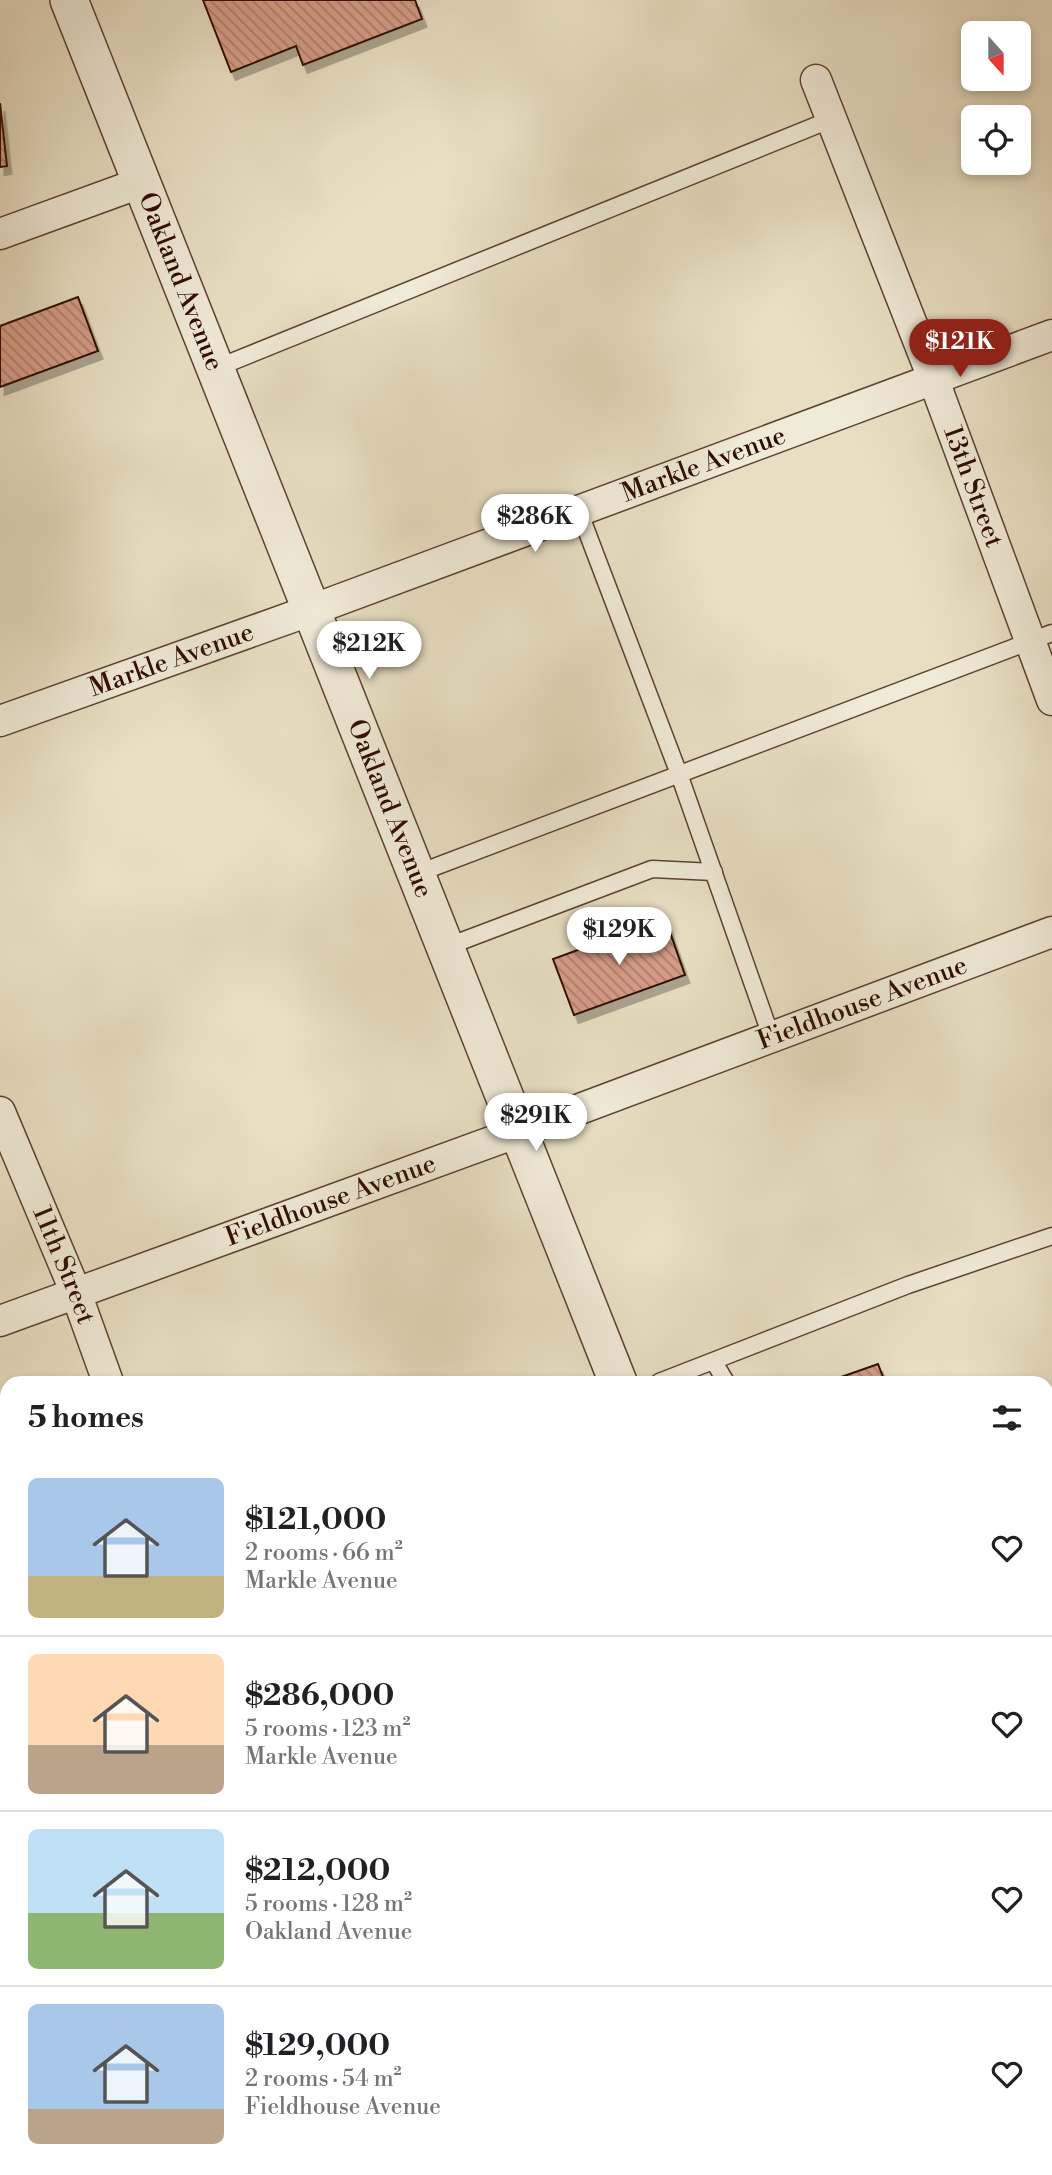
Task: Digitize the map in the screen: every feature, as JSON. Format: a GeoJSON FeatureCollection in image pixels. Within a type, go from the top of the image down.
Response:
{"type":"FeatureCollection","features":[{"type":"Feature","properties":{"kind":"street","name":"Oakland Avenue"},"geometry":{"type":"LineString","coordinates":[[69,0],[309,611],[520,1131],[616,1376]]}},
{"type":"Feature","properties":{"kind":"street","name":"13th Street"},"geometry":{"type":"LineString","coordinates":[[816,80],[933,378],[1040,637],[1052,700]]}},
{"type":"Feature","properties":{"kind":"street"},"geometry":{"type":"LineString","coordinates":[[0,234],[139,183]]}},
{"type":"Feature","properties":{"kind":"street","name":"Markle Avenue"},"geometry":{"type":"LineString","coordinates":[[0,722],[309,611],[1052,335]]}},
{"type":"Feature","properties":{"kind":"street","name":"Fieldhouse Avenue"},"geometry":{"type":"LineString","coordinates":[[0,1321],[520,1131],[1052,932]]}},
{"type":"Feature","properties":{"kind":"street","name":"11th Street"},"geometry":{"type":"LineString","coordinates":[[0,1112],[76,1293],[106,1376]]}},
{"type":"Feature","properties":{"kind":"lane"},"geometry":{"type":"LineString","coordinates":[[213,369],[832,119]]}},
{"type":"Feature","properties":{"kind":"lane"},"geometry":{"type":"LineString","coordinates":[[579,510],[679,774],[771,1036]]}},
{"type":"Feature","properties":{"kind":"lane"},"geometry":{"type":"LineString","coordinates":[[416,874],[1040,637]]}},
{"type":"Feature","properties":{"kind":"lane"},"geometry":{"type":"LineString","coordinates":[[446,947],[652,869],[713,872]]}},
{"type":"Feature","properties":{"kind":"lane"},"geometry":{"type":"LineString","coordinates":[[676,1376],[908,1285],[1052,1236]]}},
{"type":"Feature","properties":{"kind":"lane"},"geometry":{"type":"LineString","coordinates":[[714,1362],[722,1376]]}},
{"type":"Feature","properties":{"kind":"building"},"geometry":{"type":"Polygon","coordinates":[[[203,0],[415,0],[422,19],[303,65],[296,46],[231,72],[203,0]]]}},
{"type":"Feature","properties":{"kind":"building"},"geometry":{"type":"Polygon","coordinates":[[[0,103],[7,166],[0,167],[0,103]]]}},
{"type":"Feature","properties":{"kind":"building"},"geometry":{"type":"Polygon","coordinates":[[[78,297],[98,351],[0,387],[0,326],[78,297]]]}},
{"type":"Feature","properties":{"kind":"building"},"geometry":{"type":"Polygon","coordinates":[[[665,918],[685,975],[574,1015],[553,959],[665,918]]]}},
{"type":"Feature","properties":{"kind":"building"},"geometry":{"type":"Polygon","coordinates":[[[878,1364],[883,1376],[844,1376],[878,1364]]]}}]}
